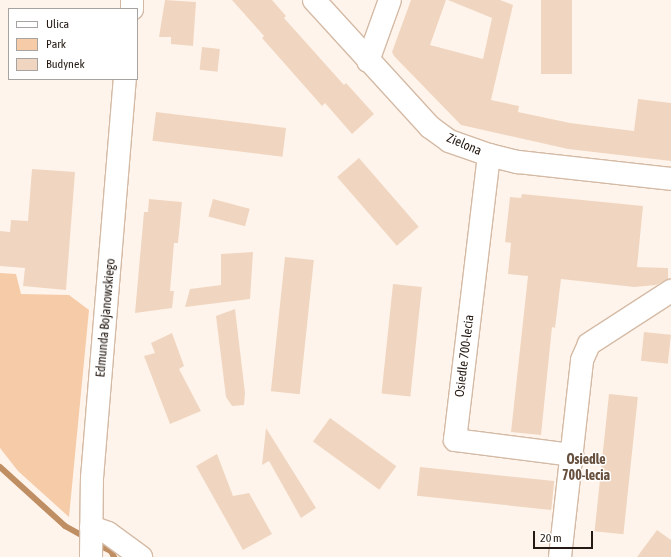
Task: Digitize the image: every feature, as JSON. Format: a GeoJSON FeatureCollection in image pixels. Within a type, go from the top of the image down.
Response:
{"type":"FeatureCollection","features":[{"type":"Feature","properties":{"kind":"street","name":"Zielona"},"geometry":{"type":"LineString","coordinates":[[314,0],[430,128],[449,141],[489,155],[518,162],[671,179]]}},
{"type":"Feature","properties":{"kind":"street"},"geometry":{"type":"LineString","coordinates":[[368,60],[390,0]]}},
{"type":"Feature","properties":{"kind":"street","name":"Edmunda Bojanowskiego"},"geometry":{"type":"LineString","coordinates":[[91,557],[92,478],[125,80]]}},
{"type":"Feature","properties":{"kind":"street","name":"Osiedle 700-lecia"},"geometry":{"type":"LineString","coordinates":[[489,155],[455,440],[572,455]]}},
{"type":"Feature","properties":{"kind":"street"},"geometry":{"type":"LineString","coordinates":[[560,557],[582,360],[589,344],[671,291]]}},
{"type":"Feature","properties":{"kind":"street"},"geometry":{"type":"LineString","coordinates":[[91,527],[108,533],[141,557]]}},
{"type":"Feature","properties":{"kind":"green space"},"geometry":{"type":"Polygon","coordinates":[[[0,273],[16,274],[21,294],[69,295],[89,310],[69,517],[18,471],[0,448],[0,273]]]}},
{"type":"Feature","properties":{"kind":"building"},"geometry":{"type":"Polygon","coordinates":[[[165,0],[196,2],[193,46],[171,44],[171,37],[159,37],[165,0]]]}},
{"type":"Feature","properties":{"kind":"building"},"geometry":{"type":"Polygon","coordinates":[[[232,0],[272,0],[286,16],[284,18],[344,85],[346,83],[374,114],[352,134],[325,103],[322,106],[262,38],[264,36],[232,0]]]}},
{"type":"Feature","properties":{"kind":"building"},"geometry":{"type":"Polygon","coordinates":[[[411,0],[446,0],[430,45],[483,59],[492,18],[448,0],[500,0],[513,5],[491,100],[519,106],[518,112],[570,123],[634,131],[638,99],[671,103],[671,161],[568,149],[461,125],[394,56],[392,52],[411,0]]]}},
{"type":"Feature","properties":{"kind":"building"},"geometry":{"type":"Polygon","coordinates":[[[541,0],[572,0],[572,74],[541,74],[541,0]]]}},
{"type":"Feature","properties":{"kind":"building"},"geometry":{"type":"Polygon","coordinates":[[[202,47],[220,49],[217,72],[200,70],[202,47]]]}},
{"type":"Feature","properties":{"kind":"building"},"geometry":{"type":"Polygon","coordinates":[[[156,112],[286,128],[282,157],[152,141],[156,112]]]}},
{"type":"Feature","properties":{"kind":"building"},"geometry":{"type":"Polygon","coordinates":[[[359,158],[419,227],[397,246],[337,177],[359,158]]]}},
{"type":"Feature","properties":{"kind":"building"},"geometry":{"type":"Polygon","coordinates":[[[32,169],[75,172],[66,290],[23,286],[25,268],[0,266],[0,231],[10,232],[11,220],[28,221],[32,169]]]}},
{"type":"Feature","properties":{"kind":"building"},"geometry":{"type":"Polygon","coordinates":[[[522,194],[643,206],[637,267],[668,268],[668,279],[656,285],[634,287],[561,279],[555,328],[552,327],[541,435],[511,432],[528,276],[508,274],[511,243],[505,242],[510,197],[521,198],[522,194]]]}},
{"type":"Feature","properties":{"kind":"building"},"geometry":{"type":"Polygon","coordinates":[[[149,199],[182,202],[178,243],[174,243],[170,291],[174,291],[172,308],[135,313],[144,212],[148,212],[149,199]]]}},
{"type":"Feature","properties":{"kind":"building"},"geometry":{"type":"Polygon","coordinates":[[[213,199],[250,209],[245,226],[208,216],[213,199]]]}},
{"type":"Feature","properties":{"kind":"building"},"geometry":{"type":"Polygon","coordinates":[[[253,252],[250,299],[185,307],[190,289],[221,285],[221,254],[253,252]]]}},
{"type":"Feature","properties":{"kind":"building"},"geometry":{"type":"Polygon","coordinates":[[[285,257],[314,260],[300,394],[271,391],[285,257]]]}},
{"type":"Feature","properties":{"kind":"building"},"geometry":{"type":"Polygon","coordinates":[[[393,284],[422,287],[410,396],[382,393],[393,284]]]}},
{"type":"Feature","properties":{"kind":"building"},"geometry":{"type":"Polygon","coordinates":[[[235,309],[245,393],[244,405],[232,406],[226,397],[216,316],[235,309]]]}},
{"type":"Feature","properties":{"kind":"building"},"geometry":{"type":"Polygon","coordinates":[[[644,332],[671,335],[668,364],[641,361],[644,332]]]}},
{"type":"Feature","properties":{"kind":"building"},"geometry":{"type":"Polygon","coordinates":[[[172,333],[184,366],[179,369],[201,411],[170,424],[144,356],[155,353],[151,343],[172,333]]]}},
{"type":"Feature","properties":{"kind":"building"},"geometry":{"type":"Polygon","coordinates":[[[609,394],[638,397],[623,534],[595,531],[609,394]]]}},
{"type":"Feature","properties":{"kind":"building"},"geometry":{"type":"Polygon","coordinates":[[[330,418],[396,466],[379,490],[313,441],[330,418]]]}},
{"type":"Feature","properties":{"kind":"building"},"geometry":{"type":"Polygon","coordinates":[[[266,428],[316,508],[301,518],[269,461],[262,465],[266,428]]]}},
{"type":"Feature","properties":{"kind":"building"},"geometry":{"type":"Polygon","coordinates":[[[217,454],[233,496],[249,493],[272,534],[243,550],[196,466],[217,454]]]}},
{"type":"Feature","properties":{"kind":"building"},"geometry":{"type":"Polygon","coordinates":[[[420,467],[554,481],[551,510],[417,496],[420,467]]]}},
{"type":"Feature","properties":{"kind":"building"},"geometry":{"type":"Polygon","coordinates":[[[657,530],[671,540],[671,557],[637,557],[657,530]]]}},
{"type":"Feature","properties":{"kind":"waterway"},"geometry":{"type":"LineString","coordinates":[[0,467],[65,526],[87,538]]}},
{"type":"Feature","properties":{"kind":"waterway"},"geometry":{"type":"LineString","coordinates":[[95,543],[111,551],[114,557]]}},
{"type":"Feature","properties":{"kind":"district","name":"Osiedle 700-lecia"},"geometry":{"type":"Point","coordinates":[586,468]}}]}
